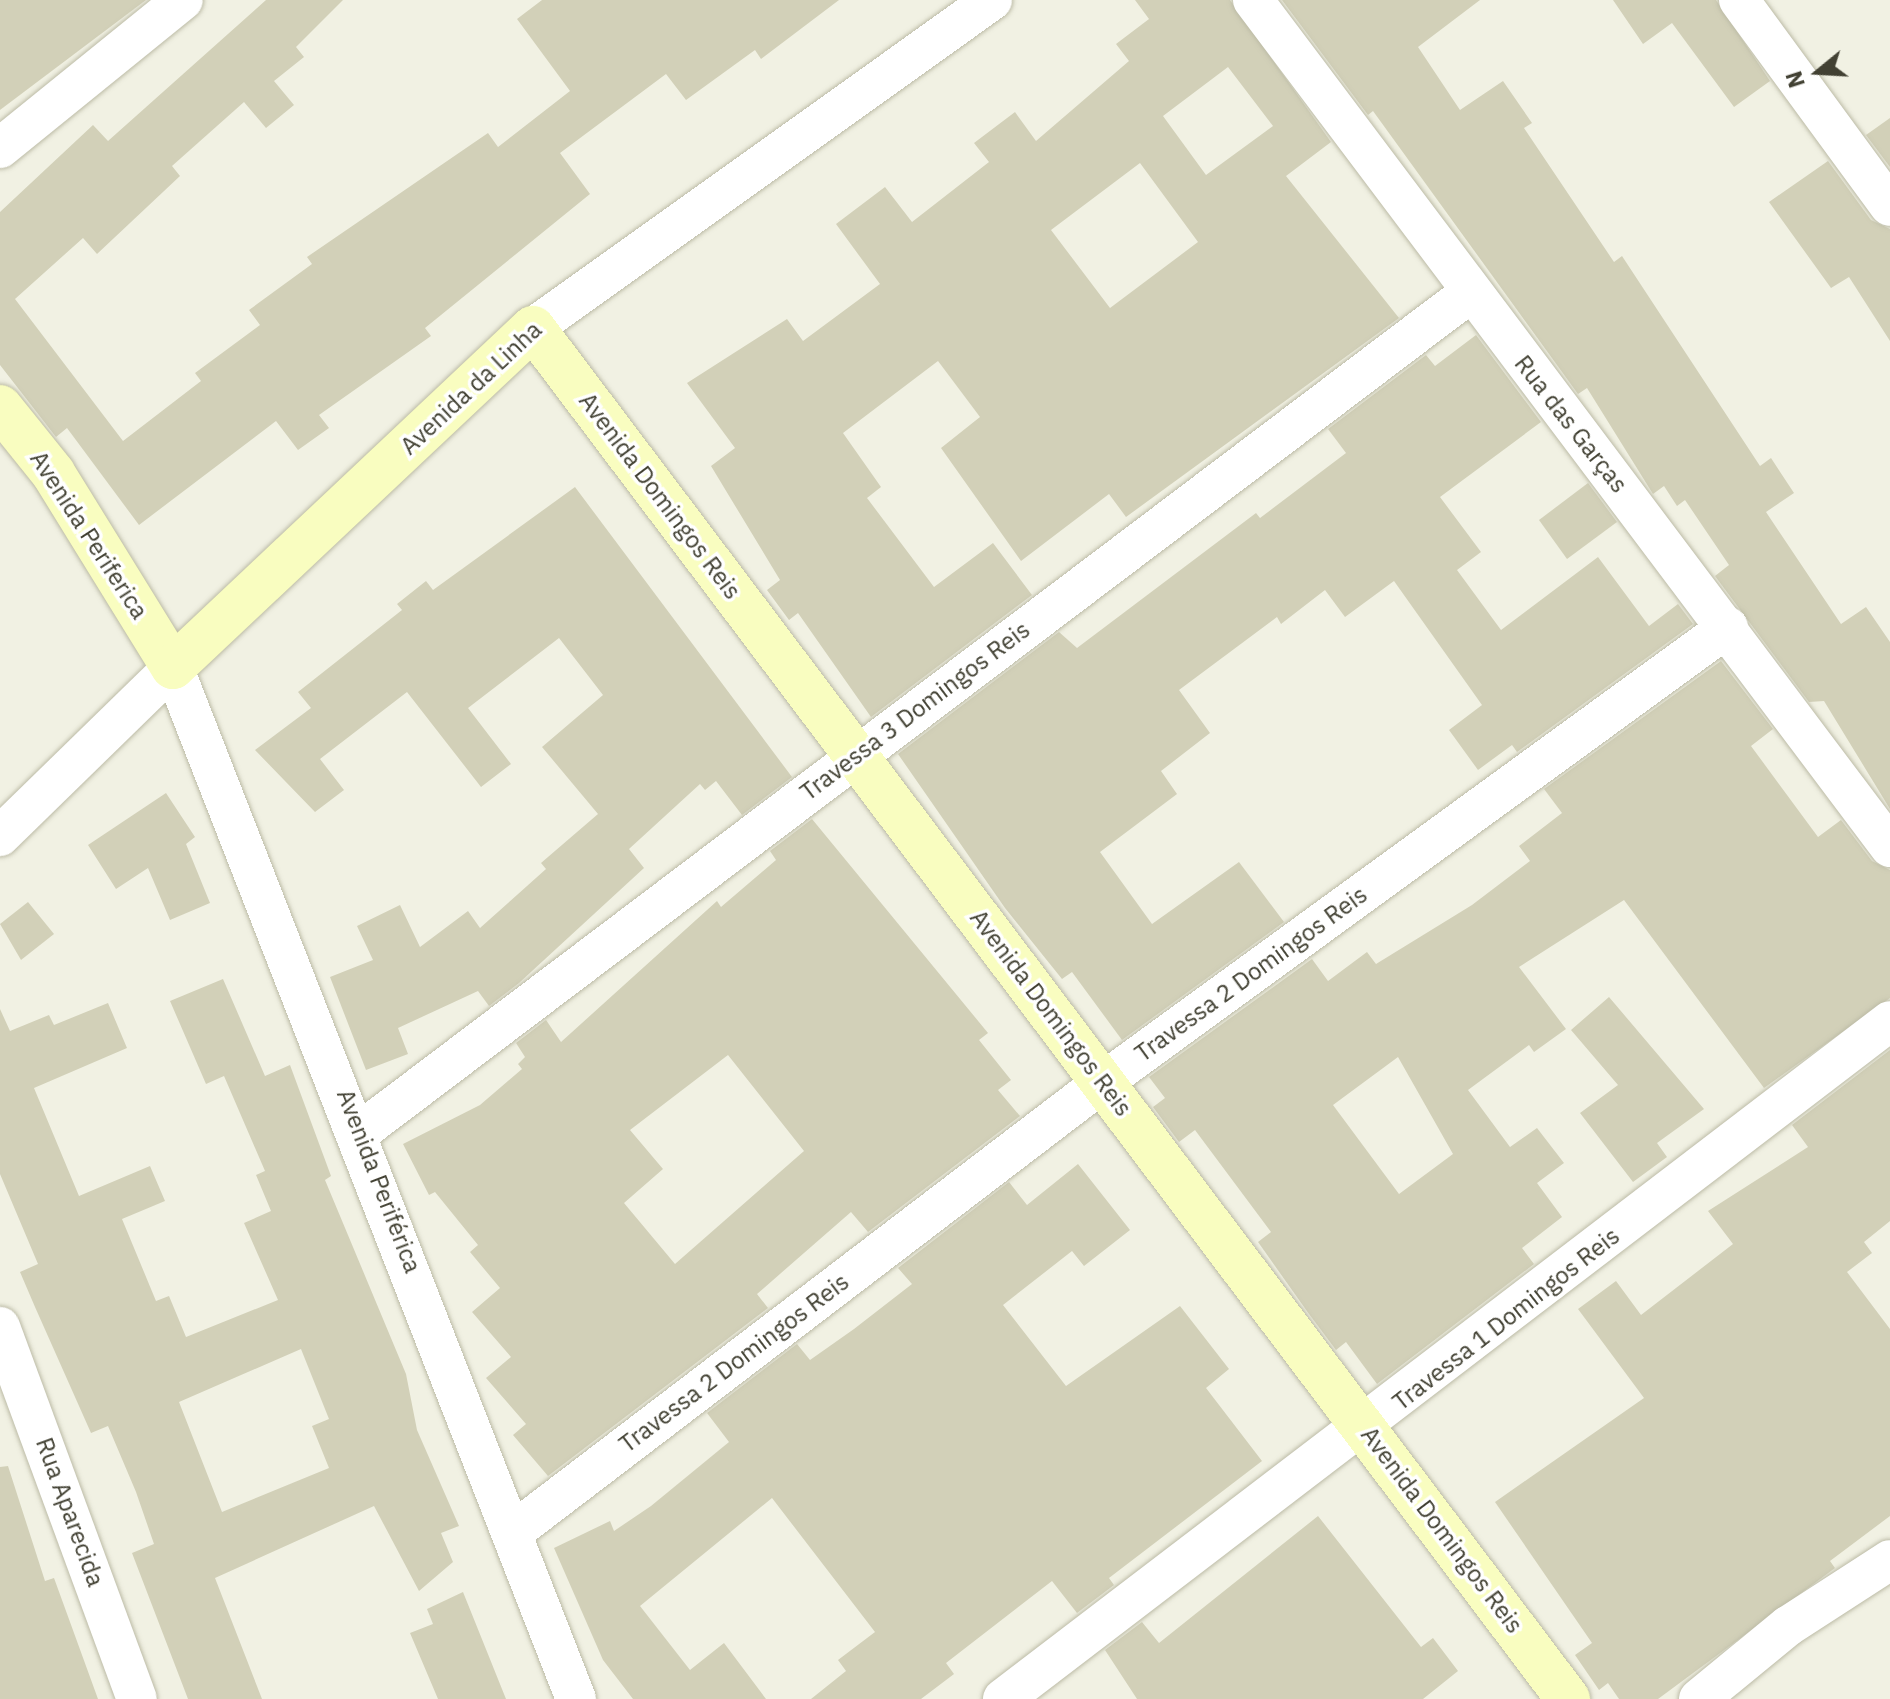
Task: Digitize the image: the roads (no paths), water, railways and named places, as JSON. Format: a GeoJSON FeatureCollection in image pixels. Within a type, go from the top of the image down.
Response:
{"type":"FeatureCollection","features":[{"type":"Feature","properties":{"kind":"street"},"geometry":{"type":"LineString","coordinates":[[0,148],[183,0]]}},
{"type":"Feature","properties":{"kind":"street","name":"Avenida da Linha"},"geometry":{"type":"LineString","coordinates":[[0,836],[173,667],[533,328],[992,0]]}},
{"type":"Feature","properties":{"kind":"street","name":"Rua das Garças"},"geometry":{"type":"LineString","coordinates":[[1253,0],[1471,292],[1728,627],[1890,847]]}},
{"type":"Feature","properties":{"kind":"street"},"geometry":{"type":"LineString","coordinates":[[1739,0],[1890,206]]}},
{"type":"Feature","properties":{"kind":"street","name":"Travessa 3 Domingos Reis"},"geometry":{"type":"LineString","coordinates":[[360,1132],[1471,292]]}},
{"type":"Feature","properties":{"kind":"street","name":"Avenida Domingos Reis"},"geometry":{"type":"LineString","coordinates":[[533,328],[1366,1427],[1568,1699]]}},
{"type":"Feature","properties":{"kind":"street","name":"Avenida Periferica"},"geometry":{"type":"LineString","coordinates":[[0,407],[53,473],[173,667]]}},
{"type":"Feature","properties":{"kind":"street","name":"Travessa 2 Domingos Reis"},"geometry":{"type":"LineString","coordinates":[[513,1532],[1103,1082],[1728,627]]}},
{"type":"Feature","properties":{"kind":"street","name":"Avenida Periférica"},"geometry":{"type":"LineString","coordinates":[[173,667],[360,1132],[576,1699]]}},
{"type":"Feature","properties":{"kind":"street","name":"Travessa 1 Domingos Reis"},"geometry":{"type":"LineString","coordinates":[[1003,1699],[1366,1427],[1890,1021]]}},
{"type":"Feature","properties":{"kind":"street","name":"Rua Aparecida"},"geometry":{"type":"LineString","coordinates":[[0,1327],[16,1414],[137,1699]]}},
{"type":"Feature","properties":{"kind":"street"},"geometry":{"type":"LineString","coordinates":[[1699,1699],[1788,1626],[1890,1560]]}}]}
